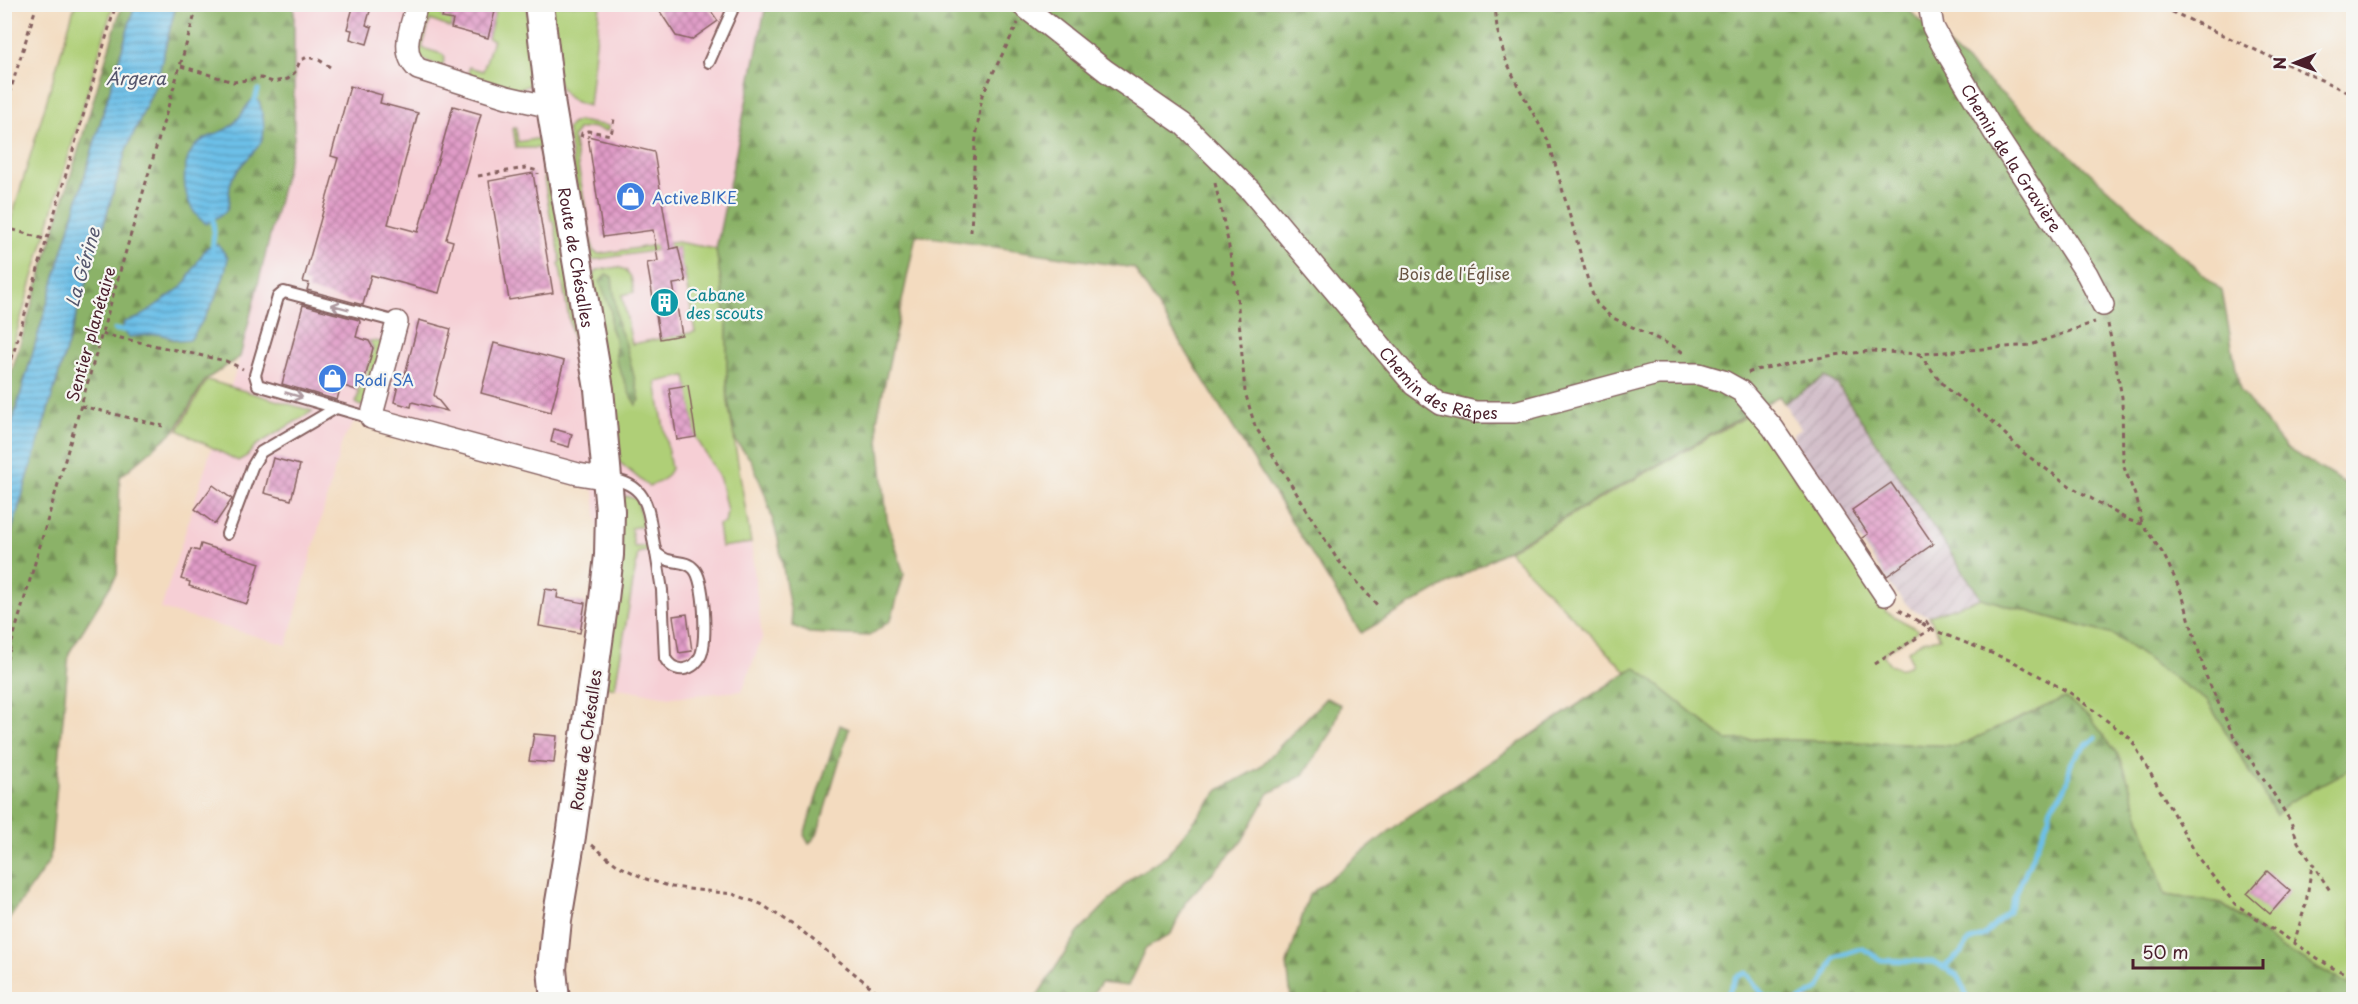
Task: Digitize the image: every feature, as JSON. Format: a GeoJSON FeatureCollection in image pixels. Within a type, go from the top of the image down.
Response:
{"type":"FeatureCollection","features":[{"type":"Feature","properties":{"kind":"street"},"geometry":{"type":"LineString","coordinates":[[417,4],[407,42],[407,51],[411,63],[418,69],[507,97],[550,107]]}},
{"type":"Feature","properties":{"kind":"street","name":"Route de Chésalles"},"geometry":{"type":"LineString","coordinates":[[539,4],[550,107],[599,389],[609,479],[609,555],[571,836],[556,929],[552,969],[555,999]]}},
{"type":"Feature","properties":{"kind":"street","name":"Chemin de la Gravière"},"geometry":{"type":"LineString","coordinates":[[1929,4],[1934,27],[1943,46],[1994,132],[2087,274],[2105,311]]}},
{"type":"Feature","properties":{"kind":"street","name":"Chemin des Râpes"},"geometry":{"type":"LineString","coordinates":[[1028,10],[1106,71],[1183,124],[1251,191],[1414,384],[1441,404],[1475,412],[1515,412],[1658,374],[1699,374],[1733,386],[1741,391],[1773,428],[1885,595]]}},
{"type":"Feature","properties":{"kind":"street"},"geometry":{"type":"LineString","coordinates":[[397,322],[371,417],[578,474],[609,479]]}},
{"type":"Feature","properties":{"kind":"lane"},"geometry":{"type":"LineString","coordinates":[[709,62],[735,4]]}},
{"type":"Feature","properties":{"kind":"lane"},"geometry":{"type":"LineString","coordinates":[[371,417],[258,385],[255,375],[278,297],[284,292],[397,322]]}},
{"type":"Feature","properties":{"kind":"lane"},"geometry":{"type":"LineString","coordinates":[[227,534],[252,467],[261,452],[336,408]]}},
{"type":"Feature","properties":{"kind":"lane"},"geometry":{"type":"LineString","coordinates":[[609,479],[628,484],[646,500],[662,590],[665,658],[669,665],[676,669],[683,669],[696,663],[702,653],[704,633],[699,576],[693,567],[684,562],[667,560],[656,553]]}},
{"type":"Feature","properties":{"kind":"path"},"geometry":{"type":"LineString","coordinates":[[4,111],[37,4]]}},
{"type":"Feature","properties":{"kind":"path"},"geometry":{"type":"LineString","coordinates":[[4,385],[116,4]]}},
{"type":"Feature","properties":{"kind":"path","name":"Sentier planétaire"},"geometry":{"type":"LineString","coordinates":[[4,669],[198,4]]}},
{"type":"Feature","properties":{"kind":"path"},"geometry":{"type":"LineString","coordinates":[[1495,4],[1497,29],[1505,58],[1549,142],[1597,304],[1611,317],[1677,348],[1687,355],[1699,374]]}},
{"type":"Feature","properties":{"kind":"path"},"geometry":{"type":"LineString","coordinates":[[2155,4],[2354,95]]}},
{"type":"Feature","properties":{"kind":"path"},"geometry":{"type":"LineString","coordinates":[[971,232],[975,145],[982,95],[1018,22],[1028,10]]}},
{"type":"Feature","properties":{"kind":"path"},"geometry":{"type":"LineString","coordinates":[[4,40],[6,41],[4,47]]}},
{"type":"Feature","properties":{"kind":"path"},"geometry":{"type":"LineString","coordinates":[[181,66],[233,82],[244,82],[255,78],[273,82],[284,81],[295,72],[300,61],[307,57],[319,60],[330,67]]}},
{"type":"Feature","properties":{"kind":"path"},"geometry":{"type":"LineString","coordinates":[[580,138],[582,133],[588,131],[611,135],[614,119]]}},
{"type":"Feature","properties":{"kind":"path"},"geometry":{"type":"LineString","coordinates":[[1214,155],[1212,165],[1218,202],[1228,241],[1237,295],[1245,392],[1255,426],[1337,559],[1378,606]]}},
{"type":"Feature","properties":{"kind":"path"},"geometry":{"type":"LineString","coordinates":[[478,176],[526,168],[538,171],[539,177]]}},
{"type":"Feature","properties":{"kind":"path"},"geometry":{"type":"LineString","coordinates":[[4,227],[47,240]]}},
{"type":"Feature","properties":{"kind":"path"},"geometry":{"type":"LineString","coordinates":[[1733,386],[1744,375],[1755,370],[1834,355],[1872,351],[1919,354],[2031,345],[2105,311],[2122,397],[2122,465],[2137,500],[2142,524],[2164,555],[2182,594],[2206,676],[2233,735],[2268,784],[2291,822],[2298,842],[2331,892]]}},
{"type":"Feature","properties":{"kind":"path"},"geometry":{"type":"LineString","coordinates":[[102,334],[226,361],[255,375]]}},
{"type":"Feature","properties":{"kind":"path"},"geometry":{"type":"LineString","coordinates":[[1919,354],[1947,389],[1991,420],[2025,454],[2070,486],[2128,520],[2142,524]]}},
{"type":"Feature","properties":{"kind":"path"},"geometry":{"type":"LineString","coordinates":[[81,406],[163,426]]}},
{"type":"Feature","properties":{"kind":"path"},"geometry":{"type":"LineString","coordinates":[[1885,595],[1917,622],[2014,662],[2072,694],[2131,739],[2199,859],[2235,904],[2331,967],[2354,977]]}},
{"type":"Feature","properties":{"kind":"path"},"geometry":{"type":"LineString","coordinates":[[1875,664],[1931,629]]}},
{"type":"Feature","properties":{"kind":"path"},"geometry":{"type":"LineString","coordinates":[[571,836],[590,844],[617,865],[646,879],[672,887],[733,894],[761,904],[802,931],[887,999]]}},
{"type":"Feature","properties":{"kind":"path"},"geometry":{"type":"LineString","coordinates":[[2294,943],[2306,903],[2312,865]]}},
{"type":"Feature","properties":{"kind":"shaded area"},"geometry":{"type":"Polygon","coordinates":[[[294,5],[766,5],[716,249],[727,395],[751,543],[762,638],[742,691],[670,697],[601,685],[604,599],[594,490],[355,421],[342,442],[287,645],[161,609],[240,357],[294,139],[294,5]]]}},
{"type":"Feature","properties":{"kind":"shaded area"},"geometry":{"type":"Polygon","coordinates":[[[1824,377],[1836,384],[1981,598],[1929,616],[1911,609],[1895,592],[1793,441],[1793,434],[1801,429],[1784,403],[1824,377]]]}},
{"type":"Feature","properties":{"kind":"green space"},"geometry":{"type":"Polygon","coordinates":[[[75,5],[113,5],[5,372],[5,241],[75,5]]]}},
{"type":"Feature","properties":{"kind":"green space"},"geometry":{"type":"Polygon","coordinates":[[[122,5],[135,5],[5,447],[5,394],[122,5]]]}},
{"type":"Feature","properties":{"kind":"green space"},"geometry":{"type":"Polygon","coordinates":[[[176,5],[294,5],[294,139],[240,357],[205,380],[176,429],[120,477],[117,575],[69,653],[50,860],[5,925],[5,553],[126,150],[156,84],[176,5]]]}},
{"type":"Feature","properties":{"kind":"green space"},"geometry":{"type":"Polygon","coordinates":[[[426,5],[446,5],[442,17],[453,20],[451,28],[430,20],[422,48],[442,54],[445,57],[442,67],[419,58],[416,47],[426,5]]]}},
{"type":"Feature","properties":{"kind":"green space"},"geometry":{"type":"Polygon","coordinates":[[[497,5],[527,5],[534,79],[528,86],[517,89],[469,77],[469,67],[483,71],[493,40],[488,38],[497,5]]]}},
{"type":"Feature","properties":{"kind":"green space"},"geometry":{"type":"Polygon","coordinates":[[[548,5],[600,5],[589,106],[569,98],[559,85],[553,64],[548,5]]]}},
{"type":"Feature","properties":{"kind":"green space","name":"Bois de l'Église"},"geometry":{"type":"Polygon","coordinates":[[[766,5],[1903,5],[2222,291],[2240,390],[2286,448],[2353,488],[2353,768],[2287,803],[2276,815],[2208,702],[2113,635],[1981,598],[1837,384],[1825,377],[1784,403],[1779,396],[1361,633],[1134,268],[916,235],[877,420],[887,519],[904,574],[891,620],[869,636],[809,633],[793,626],[778,539],[765,494],[751,460],[736,442],[727,395],[727,322],[716,249],[766,5]]]}},
{"type":"Feature","properties":{"kind":"green space"},"geometry":{"type":"Polygon","coordinates":[[[578,121],[609,126],[607,131],[590,127],[578,130],[573,137],[593,251],[599,254],[677,242],[716,249],[727,322],[727,395],[751,543],[721,547],[718,525],[725,523],[727,511],[720,479],[696,437],[686,376],[656,382],[671,469],[667,476],[648,486],[618,461],[590,280],[597,270],[618,267],[626,270],[631,277],[634,292],[622,295],[632,344],[695,332],[678,247],[593,260],[589,258],[567,129],[578,121]]]}},
{"type":"Feature","properties":{"kind":"green space"},"geometry":{"type":"Polygon","coordinates":[[[513,128],[516,128],[518,142],[545,139],[581,349],[574,347],[554,222],[551,221],[539,148],[516,148],[513,128]]]}},
{"type":"Feature","properties":{"kind":"green space"},"geometry":{"type":"Polygon","coordinates":[[[606,274],[612,277],[618,326],[625,341],[640,400],[636,405],[616,360],[615,339],[610,327],[611,311],[600,282],[606,274]]]}},
{"type":"Feature","properties":{"kind":"green space"},"geometry":{"type":"Polygon","coordinates":[[[369,341],[382,342],[366,405],[360,406],[356,403],[359,391],[356,390],[373,348],[369,341]]]}},
{"type":"Feature","properties":{"kind":"green space"},"geometry":{"type":"Polygon","coordinates":[[[207,380],[313,411],[255,446],[247,456],[238,461],[178,430],[207,380]]]}},
{"type":"Feature","properties":{"kind":"green space"},"geometry":{"type":"Polygon","coordinates":[[[1752,413],[1886,612],[1919,630],[1883,654],[1895,667],[1903,668],[1911,663],[1908,651],[1922,641],[1940,638],[1929,616],[1981,598],[2113,635],[2208,702],[2276,815],[2284,802],[2353,765],[2353,996],[2278,951],[2279,946],[2222,903],[2165,895],[2121,759],[2064,699],[1958,746],[1767,739],[1726,740],[1635,667],[1627,672],[1508,551],[1752,413]]]}},
{"type":"Feature","properties":{"kind":"green space"},"geometry":{"type":"Polygon","coordinates":[[[626,496],[637,499],[643,526],[631,528],[634,547],[647,546],[648,551],[638,553],[615,688],[601,685],[621,499],[626,496]]]}},
{"type":"Feature","properties":{"kind":"green space"},"geometry":{"type":"Polygon","coordinates":[[[1635,667],[1726,740],[1767,739],[1958,746],[2064,698],[2090,717],[2121,759],[2165,895],[2221,903],[2282,948],[2353,987],[2353,999],[1291,999],[1287,964],[1309,895],[1411,814],[1635,667]]]}},
{"type":"Feature","properties":{"kind":"green space"},"geometry":{"type":"Polygon","coordinates":[[[1326,698],[1341,705],[1332,732],[1302,776],[1269,793],[1242,841],[1186,901],[1171,934],[1145,949],[1128,986],[1101,983],[1088,999],[1035,999],[1078,933],[1130,879],[1167,855],[1219,790],[1259,768],[1326,698]]]}},
{"type":"Feature","properties":{"kind":"green space"},"geometry":{"type":"Polygon","coordinates":[[[840,725],[849,729],[817,835],[809,844],[804,835],[840,725]]]}},
{"type":"Feature","properties":{"kind":"water","name":"Ärgera"},"geometry":{"type":"Polygon","coordinates":[[[135,5],[176,5],[156,84],[126,150],[5,553],[5,447],[135,5]]]}},
{"type":"Feature","properties":{"kind":"water"},"geometry":{"type":"Polygon","coordinates":[[[253,99],[259,101],[263,117],[263,138],[232,179],[226,211],[207,224],[192,209],[188,198],[185,187],[186,164],[196,145],[232,125],[253,99]]]}},
{"type":"Feature","properties":{"kind":"water"},"geometry":{"type":"Polygon","coordinates":[[[218,244],[228,258],[226,269],[214,301],[190,340],[179,341],[160,334],[129,337],[122,330],[124,322],[138,318],[183,286],[206,248],[218,244]]]}},
{"type":"Feature","properties":{"kind":"building"},"geometry":{"type":"Polygon","coordinates":[[[354,4],[372,4],[366,25],[372,27],[367,44],[350,39],[352,30],[347,29],[354,4]]]}},
{"type":"Feature","properties":{"kind":"building"},"geometry":{"type":"Polygon","coordinates":[[[446,4],[497,4],[488,38],[451,28],[453,20],[442,18],[446,4]]]}},
{"type":"Feature","properties":{"kind":"building"},"geometry":{"type":"Polygon","coordinates":[[[655,4],[706,4],[718,21],[691,40],[676,36],[655,4]]]}},
{"type":"Feature","properties":{"kind":"building"},"geometry":{"type":"Polygon","coordinates":[[[350,86],[382,95],[380,103],[418,113],[388,224],[418,232],[453,106],[481,114],[446,239],[453,241],[439,293],[371,275],[363,305],[307,290],[309,283],[303,282],[338,158],[331,156],[350,86]]]}},
{"type":"Feature","properties":{"kind":"building"},"geometry":{"type":"Polygon","coordinates":[[[588,136],[654,152],[670,249],[678,247],[686,282],[673,284],[682,335],[660,339],[647,263],[658,261],[653,230],[603,237],[588,136]]]}},
{"type":"Feature","properties":{"kind":"building"},"geometry":{"type":"Polygon","coordinates":[[[533,173],[553,293],[509,300],[489,181],[533,173]]]}},
{"type":"Feature","properties":{"kind":"building"},"geometry":{"type":"Polygon","coordinates":[[[303,305],[359,320],[356,337],[369,341],[373,348],[363,386],[356,390],[341,385],[337,400],[282,384],[303,305]]]}},
{"type":"Feature","properties":{"kind":"building"},"geometry":{"type":"Polygon","coordinates":[[[419,320],[451,329],[434,395],[447,411],[412,402],[411,407],[394,402],[399,381],[403,382],[419,320]]]}},
{"type":"Feature","properties":{"kind":"building"},"geometry":{"type":"Polygon","coordinates":[[[494,343],[564,361],[551,412],[481,393],[494,343]]]}},
{"type":"Feature","properties":{"kind":"building"},"geometry":{"type":"Polygon","coordinates":[[[688,385],[696,437],[677,440],[669,388],[688,385]]]}},
{"type":"Feature","properties":{"kind":"building"},"geometry":{"type":"Polygon","coordinates":[[[554,429],[572,434],[569,447],[551,442],[554,429]]]}},
{"type":"Feature","properties":{"kind":"building"},"geometry":{"type":"Polygon","coordinates":[[[273,458],[300,465],[291,500],[264,493],[273,458]]]}},
{"type":"Feature","properties":{"kind":"building"},"geometry":{"type":"Polygon","coordinates":[[[1891,483],[1933,544],[1887,576],[1862,538],[1868,534],[1852,510],[1891,483]]]}},
{"type":"Feature","properties":{"kind":"building"},"geometry":{"type":"Polygon","coordinates":[[[213,485],[232,499],[215,524],[195,509],[213,485]]]}},
{"type":"Feature","properties":{"kind":"building"},"geometry":{"type":"Polygon","coordinates":[[[201,544],[260,563],[247,604],[189,586],[190,582],[181,579],[191,549],[199,551],[201,544]]]}},
{"type":"Feature","properties":{"kind":"building"},"geometry":{"type":"Polygon","coordinates":[[[545,589],[558,591],[557,598],[585,603],[580,633],[539,626],[545,589]]]}},
{"type":"Feature","properties":{"kind":"building"},"geometry":{"type":"Polygon","coordinates":[[[687,614],[692,651],[679,653],[673,616],[687,614]]]}},
{"type":"Feature","properties":{"kind":"building"},"geometry":{"type":"Polygon","coordinates":[[[534,734],[557,736],[554,763],[529,761],[534,734]]]}},
{"type":"Feature","properties":{"kind":"building"},"geometry":{"type":"Polygon","coordinates":[[[2267,871],[2290,891],[2270,914],[2247,894],[2267,871]]]}},
{"type":"Feature","properties":{"kind":"waterway"},"geometry":{"type":"LineString","coordinates":[[253,106],[258,90]]}},
{"type":"Feature","properties":{"kind":"waterway"},"geometry":{"type":"LineString","coordinates":[[212,211],[214,232],[212,252]]}},
{"type":"Feature","properties":{"kind":"waterway"},"geometry":{"type":"LineString","coordinates":[[115,330],[128,330]]}},
{"type":"Feature","properties":{"kind":"waterway"},"geometry":{"type":"LineString","coordinates":[[1943,968],[1962,952],[1968,942],[1984,935],[2008,912],[2049,818],[2052,805],[2066,787],[2072,762],[2095,738]]}},
{"type":"Feature","properties":{"kind":"waterway"},"geometry":{"type":"LineString","coordinates":[[1799,1000],[1819,989],[1835,957],[1862,948],[1881,960],[1934,962],[1957,975],[1969,1000]]}},
{"type":"Feature","properties":{"kind":"waterway"},"geometry":{"type":"LineString","coordinates":[[1725,1000],[1736,977],[1746,973],[1765,997],[1782,1000]]}},
{"type":"Feature","properties":{"kind":"place","name":"ActiveBIKE"},"geometry":{"type":"Point","coordinates":[631,197]}},
{"type":"Feature","properties":{"kind":"place","name":"Cabane des scouts"},"geometry":{"type":"Point","coordinates":[665,303]}},
{"type":"Feature","properties":{"kind":"place","name":"Rodi SA"},"geometry":{"type":"Point","coordinates":[333,379]}},
{"type":"Feature","properties":{"kind":"water label","name":"La Gérine"},"geometry":{"type":"Point","coordinates":[82,267]}}]}
